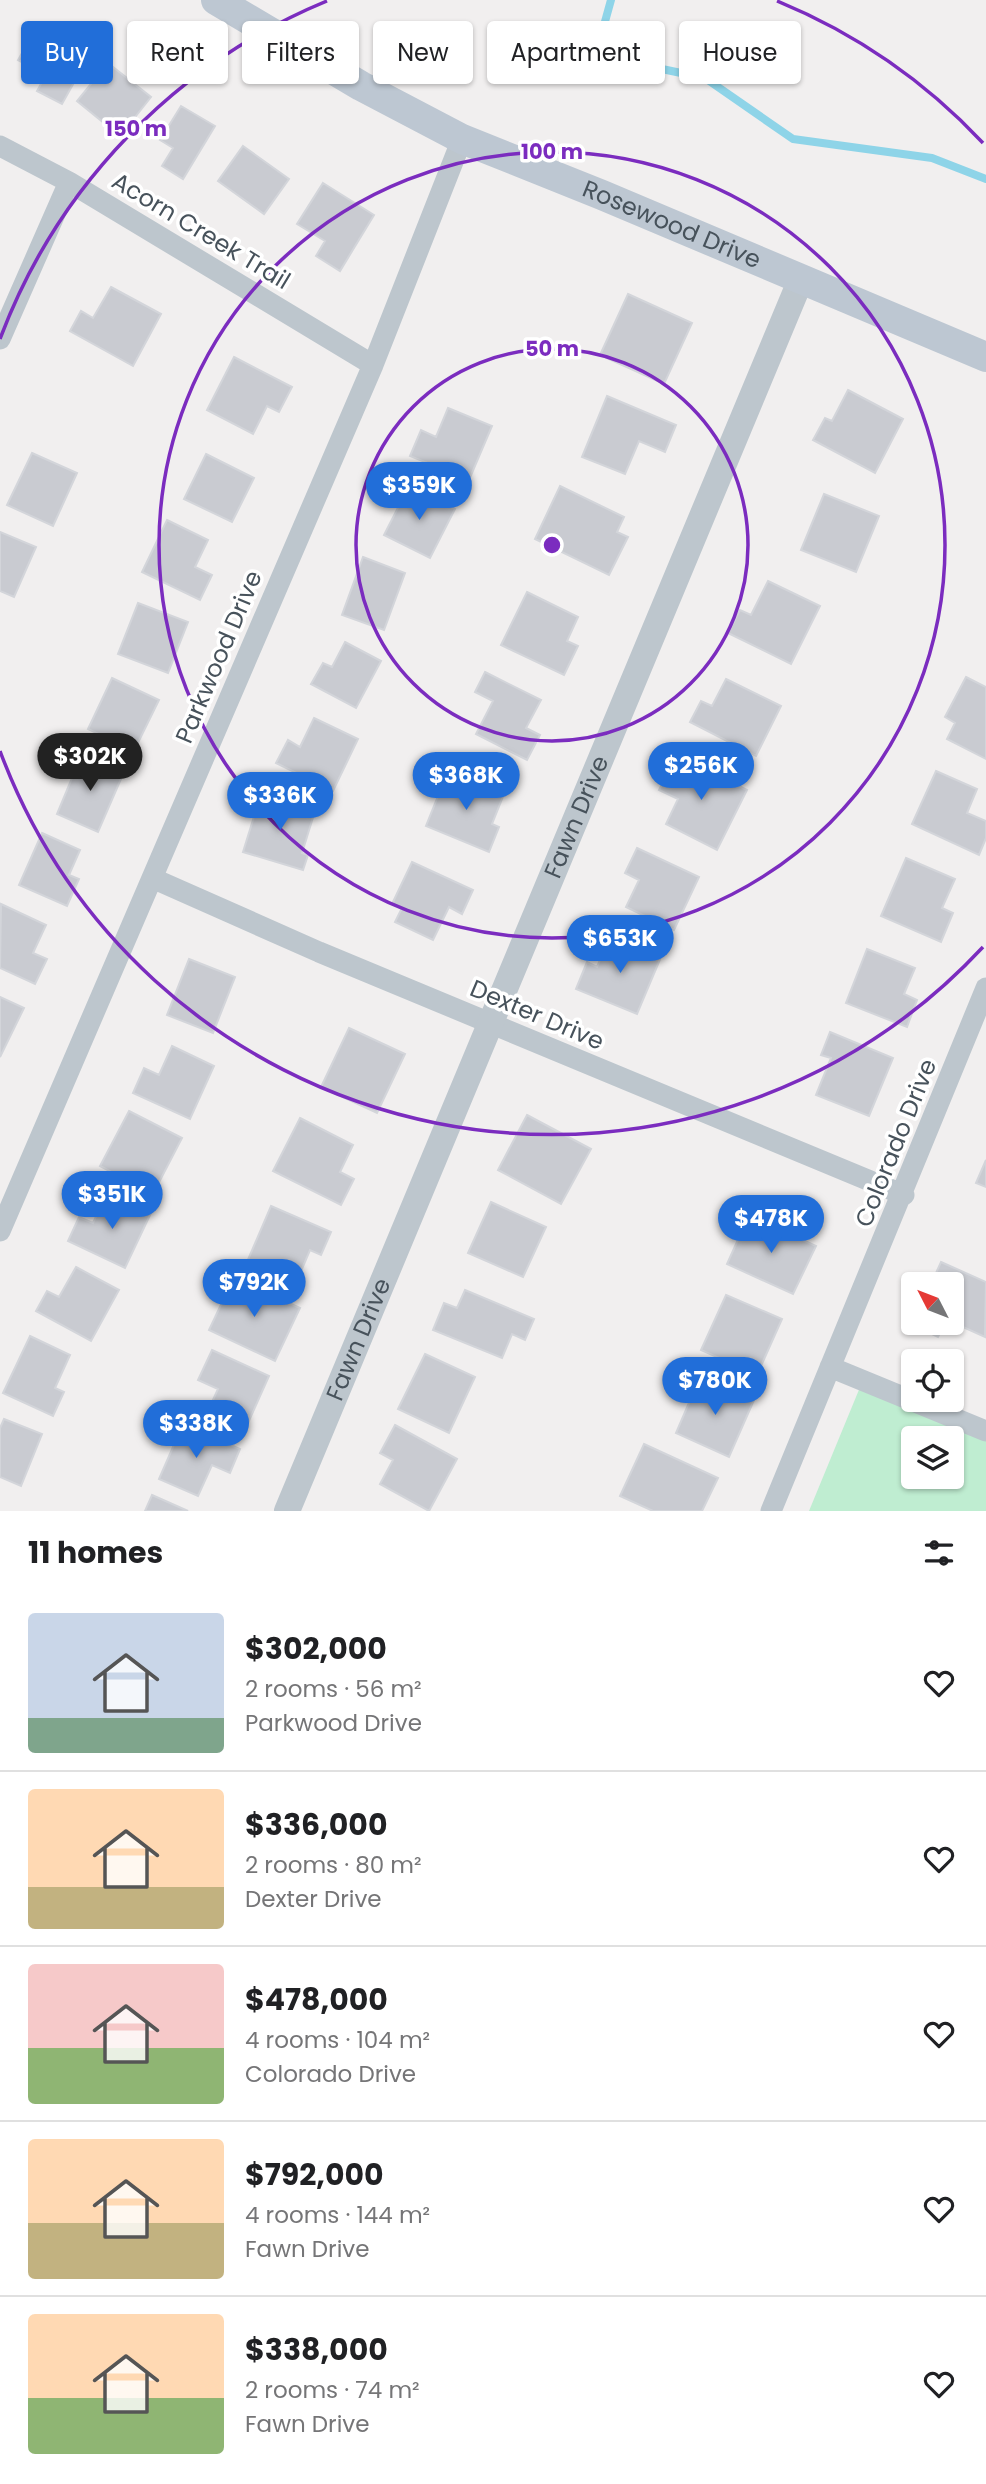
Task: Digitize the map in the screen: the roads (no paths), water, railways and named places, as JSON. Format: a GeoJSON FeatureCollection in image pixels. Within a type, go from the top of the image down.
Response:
{"type":"FeatureCollection","features":[{"type":"Feature","properties":{"kind":"main road","name":"Rosewood Drive"},"geometry":{"type":"LineString","coordinates":[[216,0],[361,86],[462,139],[986,357]]}},
{"type":"Feature","properties":{"kind":"street","name":"Parkwood Drive"},"geometry":{"type":"LineString","coordinates":[[1,1224],[373,365],[462,139]]}},
{"type":"Feature","properties":{"kind":"street","name":"Acorn Creek Trail"},"geometry":{"type":"LineString","coordinates":[[0,146],[69,183],[373,365]]}},
{"type":"Feature","properties":{"kind":"street"},"geometry":{"type":"LineString","coordinates":[[0,339],[69,183]]}},
{"type":"Feature","properties":{"kind":"street","name":"Fawn Drive"},"geometry":{"type":"LineString","coordinates":[[287,1511],[801,279]]}},
{"type":"Feature","properties":{"kind":"street","name":"Dexter Drive"},"geometry":{"type":"LineString","coordinates":[[152,878],[490,1024],[904,1195]]}},
{"type":"Feature","properties":{"kind":"street","name":"Colorado Drive"},"geometry":{"type":"LineString","coordinates":[[771,1511],[904,1195],[980,1026],[986,988]]}},
{"type":"Feature","properties":{"kind":"street"},"geometry":{"type":"LineString","coordinates":[[830,1367],[986,1431]]}},
{"type":"Feature","properties":{"kind":"waterway"},"geometry":{"type":"LineString","coordinates":[[611,0],[601,36],[638,64],[705,78],[793,139],[932,158],[986,179]]}}]}
